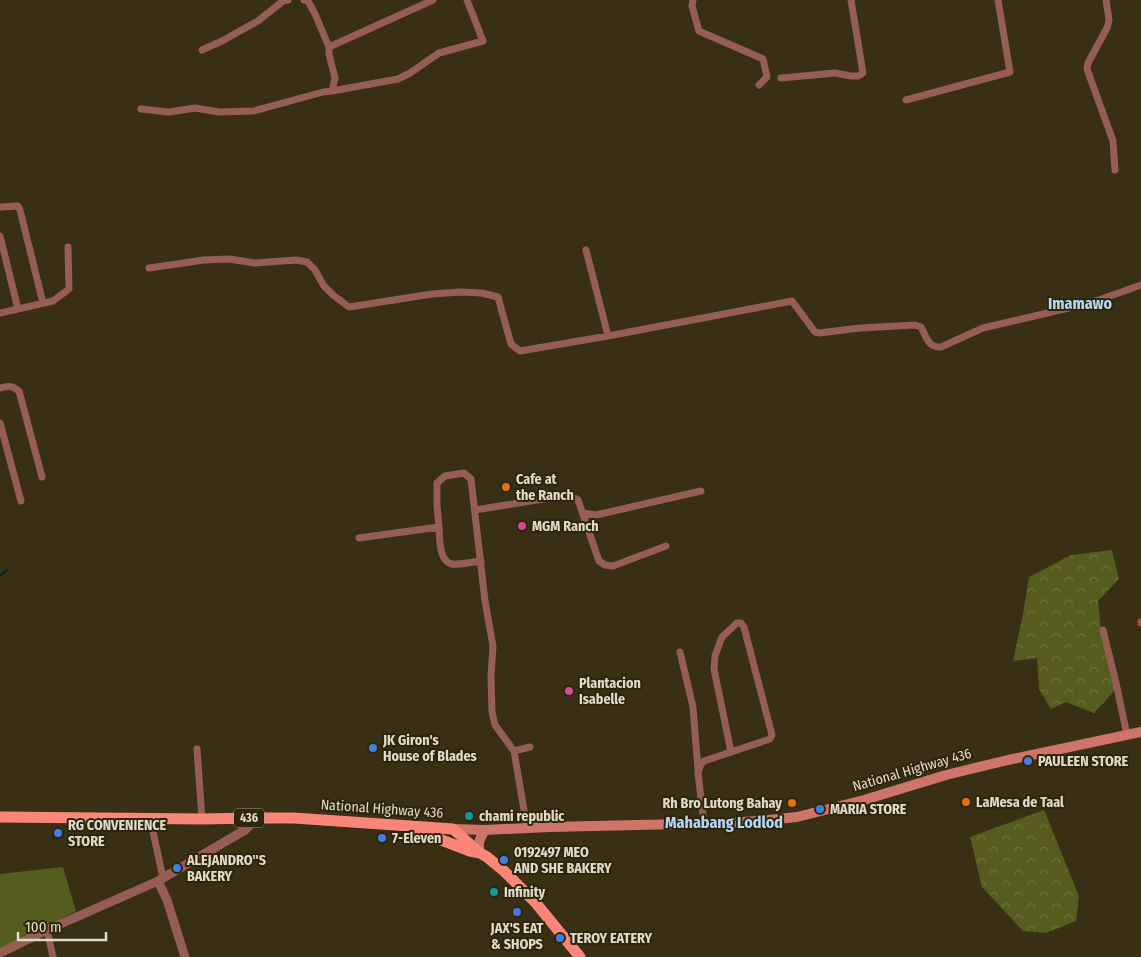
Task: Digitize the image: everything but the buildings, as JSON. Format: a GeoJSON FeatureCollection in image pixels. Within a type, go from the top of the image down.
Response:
{"type":"FeatureCollection","features":[{"type":"Feature","properties":{"kind":"main road","name":"National Highway 436"},"geometry":{"type":"LineString","coordinates":[[0,817],[303,819],[485,830],[759,822],[797,817],[864,800],[946,775],[1141,732]]}},
{"type":"Feature","properties":{"kind":"main road"},"geometry":{"type":"LineString","coordinates":[[403,826],[480,853]]}},
{"type":"Feature","properties":{"kind":"main road"},"geometry":{"type":"LineString","coordinates":[[453,829],[504,871],[529,896],[580,957]]}},
{"type":"Feature","properties":{"kind":"main road"},"geometry":{"type":"LineString","coordinates":[[480,853],[478,847],[479,840],[485,830]]}},
{"type":"Feature","properties":{"kind":"street"},"geometry":{"type":"LineString","coordinates":[[202,50],[258,21],[283,1],[288,0]]}},
{"type":"Feature","properties":{"kind":"street"},"geometry":{"type":"LineString","coordinates":[[304,0],[308,1],[315,14],[329,47],[335,78],[332,91]]}},
{"type":"Feature","properties":{"kind":"street"},"geometry":{"type":"LineString","coordinates":[[329,47],[433,0]]}},
{"type":"Feature","properties":{"kind":"street"},"geometry":{"type":"LineString","coordinates":[[141,109],[169,112],[195,108],[219,112],[254,111],[323,92],[398,79],[439,54],[483,41],[467,0]]}},
{"type":"Feature","properties":{"kind":"street"},"geometry":{"type":"LineString","coordinates":[[693,0],[692,6],[699,31],[763,59],[767,77],[759,85]]}},
{"type":"Feature","properties":{"kind":"street"},"geometry":{"type":"LineString","coordinates":[[782,78],[835,73],[858,76],[863,73],[852,0]]}},
{"type":"Feature","properties":{"kind":"street"},"geometry":{"type":"LineString","coordinates":[[906,100],[1010,72],[998,0]]}},
{"type":"Feature","properties":{"kind":"street"},"geometry":{"type":"LineString","coordinates":[[1106,0],[1109,20],[1107,28],[1088,63],[1087,69],[1113,141],[1115,170]]}},
{"type":"Feature","properties":{"kind":"street"},"geometry":{"type":"LineString","coordinates":[[0,206],[18,206],[20,210],[43,303]]}},
{"type":"Feature","properties":{"kind":"street"},"geometry":{"type":"LineString","coordinates":[[0,236],[18,309]]}},
{"type":"Feature","properties":{"kind":"street"},"geometry":{"type":"LineString","coordinates":[[0,313],[53,301],[69,288],[68,247]]}},
{"type":"Feature","properties":{"kind":"street"},"geometry":{"type":"LineString","coordinates":[[586,250],[608,336]]}},
{"type":"Feature","properties":{"kind":"street"},"geometry":{"type":"LineString","coordinates":[[149,268],[204,260],[229,259],[255,263],[296,260],[307,262],[324,286],[349,307],[432,294],[482,293],[498,297],[510,344],[520,351],[792,301],[815,332],[915,325],[921,326],[929,343],[935,348],[941,348],[983,328],[1090,303],[1141,285]]}},
{"type":"Feature","properties":{"kind":"street"},"geometry":{"type":"LineString","coordinates":[[0,388],[10,386],[19,391],[42,477]]}},
{"type":"Feature","properties":{"kind":"street"},"geometry":{"type":"LineString","coordinates":[[0,423],[21,501]]}},
{"type":"Feature","properties":{"kind":"street"},"geometry":{"type":"LineString","coordinates":[[481,562],[452,564],[446,561],[441,553],[437,483],[445,476],[464,473],[471,479],[481,562],[485,601],[493,646],[491,676],[494,726],[514,751],[527,828]]}},
{"type":"Feature","properties":{"kind":"street"},"geometry":{"type":"LineString","coordinates":[[582,513],[596,515],[701,491]]}},
{"type":"Feature","properties":{"kind":"street"},"geometry":{"type":"LineString","coordinates":[[475,510],[568,495],[578,500],[599,561],[605,565],[614,566],[666,546]]}},
{"type":"Feature","properties":{"kind":"street"},"geometry":{"type":"LineString","coordinates":[[359,538],[440,527]]}},
{"type":"Feature","properties":{"kind":"street"},"geometry":{"type":"LineString","coordinates":[[698,773],[704,761],[731,752],[770,739],[772,735],[744,627],[741,623],[738,623],[722,637],[715,656],[714,669],[731,752]]}},
{"type":"Feature","properties":{"kind":"street"},"geometry":{"type":"LineString","coordinates":[[1103,630],[1127,735]]}},
{"type":"Feature","properties":{"kind":"street"},"geometry":{"type":"LineString","coordinates":[[680,652],[693,707],[704,824]]}},
{"type":"Feature","properties":{"kind":"street"},"geometry":{"type":"LineString","coordinates":[[514,751],[530,747]]}},
{"type":"Feature","properties":{"kind":"street"},"geometry":{"type":"LineString","coordinates":[[196,749],[202,819]]}},
{"type":"Feature","properties":{"kind":"street"},"geometry":{"type":"LineString","coordinates":[[150,818],[161,879],[185,957]]}},
{"type":"Feature","properties":{"kind":"street"},"geometry":{"type":"LineString","coordinates":[[0,953],[10,952],[47,930],[161,879],[246,830],[251,824],[252,818]]}},
{"type":"Feature","properties":{"kind":"street"},"geometry":{"type":"LineString","coordinates":[[47,930],[53,957]]}},
{"type":"Feature","properties":{"kind":"green space"},"geometry":{"type":"Polygon","coordinates":[[[1112,550],[1119,579],[1098,601],[1101,630],[1116,689],[1094,713],[1066,702],[1051,709],[1039,689],[1037,658],[1013,661],[1029,577],[1071,555],[1112,550]]]}},
{"type":"Feature","properties":{"kind":"green space"},"geometry":{"type":"Polygon","coordinates":[[[1044,810],[1079,896],[1076,921],[1046,933],[1023,931],[982,887],[970,837],[1044,810]]]}},
{"type":"Feature","properties":{"kind":"green space"},"geometry":{"type":"Polygon","coordinates":[[[63,867],[76,911],[0,951],[0,874],[63,867]]]}},
{"type":"Feature","properties":{"kind":"waterway"},"geometry":{"type":"LineString","coordinates":[[0,576],[7,570]]}},
{"type":"Feature","properties":{"kind":"place","name":"Cafe at the Ranch"},"geometry":{"type":"Point","coordinates":[506,487]}},
{"type":"Feature","properties":{"kind":"place","name":"MGM Ranch"},"geometry":{"type":"Point","coordinates":[522,526]}},
{"type":"Feature","properties":{"kind":"place","name":"Plantacion Isabelle"},"geometry":{"type":"Point","coordinates":[569,691]}},
{"type":"Feature","properties":{"kind":"place","name":"JK Giron's House of Blades"},"geometry":{"type":"Point","coordinates":[373,748]}},
{"type":"Feature","properties":{"kind":"place","name":"PAULEEN STORE"},"geometry":{"type":"Point","coordinates":[1028,761]}},
{"type":"Feature","properties":{"kind":"place","name":"LaMesa de Taal"},"geometry":{"type":"Point","coordinates":[966,802]}},
{"type":"Feature","properties":{"kind":"place","name":"Rh Bro Lutong Bahay"},"geometry":{"type":"Point","coordinates":[792,803]}},
{"type":"Feature","properties":{"kind":"place","name":"MARIA STORE"},"geometry":{"type":"Point","coordinates":[820,809]}},
{"type":"Feature","properties":{"kind":"place","name":"chami republic"},"geometry":{"type":"Point","coordinates":[469,816]}},
{"type":"Feature","properties":{"kind":"place","name":"RG CONVENIENCE STORE"},"geometry":{"type":"Point","coordinates":[58,833]}},
{"type":"Feature","properties":{"kind":"place","name":"7-Eleven"},"geometry":{"type":"Point","coordinates":[382,838]}},
{"type":"Feature","properties":{"kind":"place","name":"0192497 MEO AND SHE BAKERY"},"geometry":{"type":"Point","coordinates":[504,860]}},
{"type":"Feature","properties":{"kind":"place","name":"ALEJANDRO''S BAKERY"},"geometry":{"type":"Point","coordinates":[177,868]}},
{"type":"Feature","properties":{"kind":"place","name":"Infinity"},"geometry":{"type":"Point","coordinates":[494,892]}},
{"type":"Feature","properties":{"kind":"place","name":"JAX'S EAT & SHOPS"},"geometry":{"type":"Point","coordinates":[517,912]}},
{"type":"Feature","properties":{"kind":"place","name":"TEROY EATERY"},"geometry":{"type":"Point","coordinates":[560,938]}},
{"type":"Feature","properties":{"kind":"district","name":"Imamawo"},"geometry":{"type":"Point","coordinates":[1080,303]}},
{"type":"Feature","properties":{"kind":"district","name":"Mahabang Lodlod"},"geometry":{"type":"Point","coordinates":[724,822]}}]}
